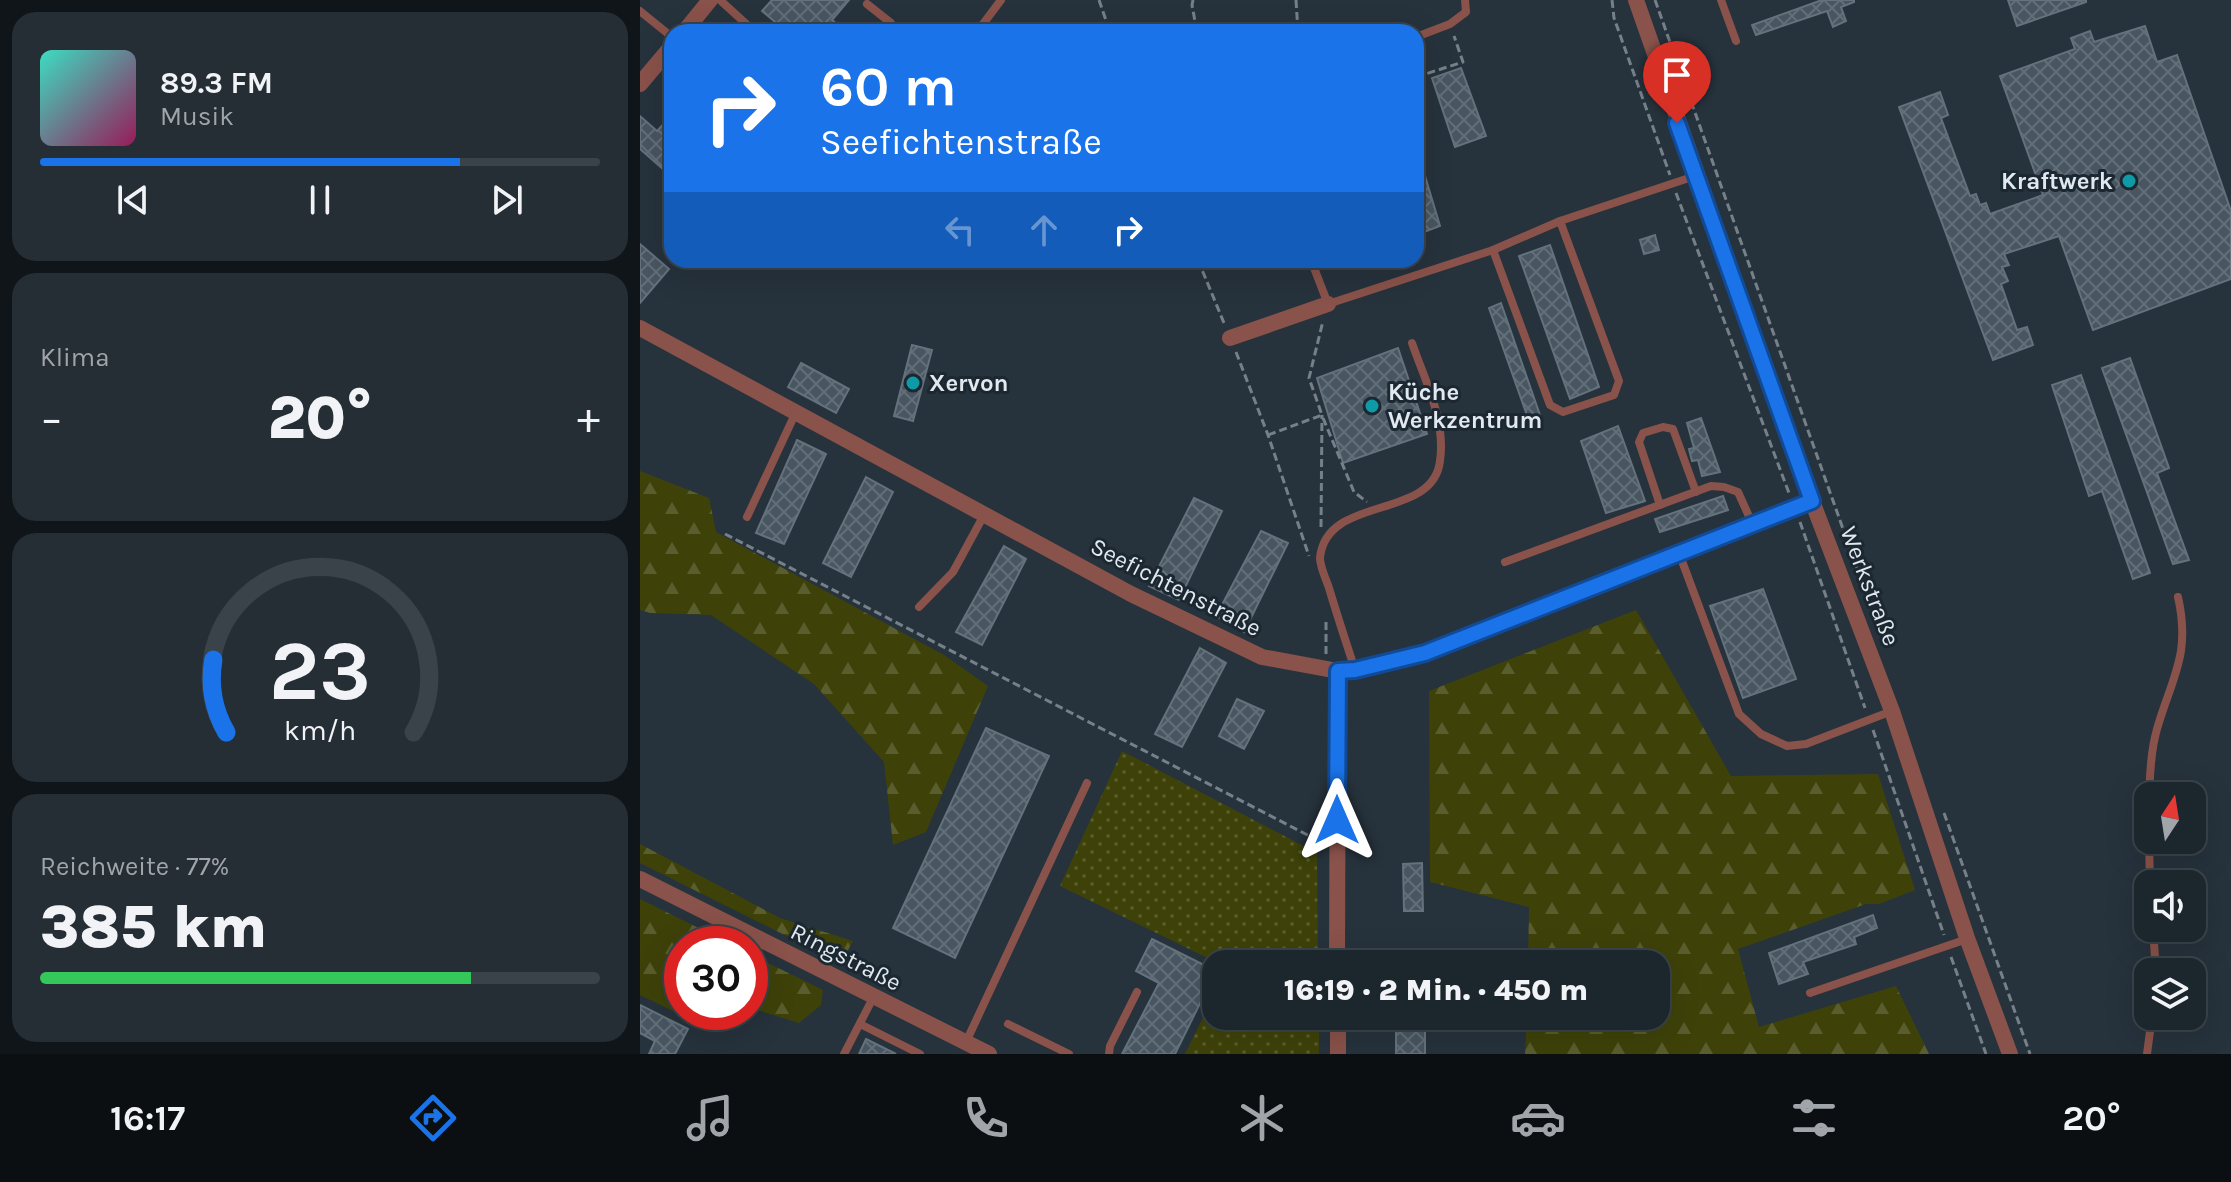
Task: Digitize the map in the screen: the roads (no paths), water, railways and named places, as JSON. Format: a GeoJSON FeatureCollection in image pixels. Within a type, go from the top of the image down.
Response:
{"type":"FeatureCollection","features":[{"type":"Feature","properties":{"kind":"street"},"geometry":{"type":"LineString","coordinates":[[690,24],[710,0]]}},
{"type":"Feature","properties":{"kind":"street","name":"Werkstraße"},"geometry":{"type":"LineString","coordinates":[[1636,0],[1695,176],[1812,501],[1892,711],[1967,938],[2010,1054]]}},
{"type":"Feature","properties":{"kind":"street"},"geometry":{"type":"LineString","coordinates":[[640,84],[664,56]]}},
{"type":"Feature","properties":{"kind":"street"},"geometry":{"type":"LineString","coordinates":[[1230,338],[1323,306]]}},
{"type":"Feature","properties":{"kind":"street","name":"Seefichtenstraße"},"geometry":{"type":"LineString","coordinates":[[640,328],[1131,594],[1262,657],[1340,670],[1425,653],[1812,501]]}},
{"type":"Feature","properties":{"kind":"street"},"geometry":{"type":"LineString","coordinates":[[1337,950],[1340,670]]}},
{"type":"Feature","properties":{"kind":"street","name":"Ringstraße"},"geometry":{"type":"LineString","coordinates":[[640,879],[989,1054]]}},
{"type":"Feature","properties":{"kind":"street"},"geometry":{"type":"LineString","coordinates":[[1338,1030],[1338,1054]]}},
{"type":"Feature","properties":{"kind":"lane"},"geometry":{"type":"LineString","coordinates":[[720,0],[746,24]]}},
{"type":"Feature","properties":{"kind":"lane"},"geometry":{"type":"LineString","coordinates":[[983,24],[1001,0]]}},
{"type":"Feature","properties":{"kind":"lane"},"geometry":{"type":"LineString","coordinates":[[1424,34],[1450,24],[1466,12],[1465,0]]}},
{"type":"Feature","properties":{"kind":"lane"},"geometry":{"type":"LineString","coordinates":[[1721,0],[1736,41]]}},
{"type":"Feature","properties":{"kind":"lane"},"geometry":{"type":"LineString","coordinates":[[867,4],[891,24]]}},
{"type":"Feature","properties":{"kind":"lane"},"geometry":{"type":"LineString","coordinates":[[640,11],[664,30]]}},
{"type":"Feature","properties":{"kind":"lane"},"geometry":{"type":"LineString","coordinates":[[1313,268],[1323,306],[1493,250],[1560,221],[1695,176]]}},
{"type":"Feature","properties":{"kind":"lane"},"geometry":{"type":"LineString","coordinates":[[1493,250],[1550,405],[1563,412],[1614,395],[1619,381],[1560,221]]}},
{"type":"Feature","properties":{"kind":"lane"},"geometry":{"type":"LineString","coordinates":[[1340,670],[1320,560],[1327,537],[1342,523],[1407,499],[1431,485],[1440,465],[1438,413],[1412,343]]}},
{"type":"Feature","properties":{"kind":"lane"},"geometry":{"type":"LineString","coordinates":[[747,517],[796,412]]}},
{"type":"Feature","properties":{"kind":"lane"},"geometry":{"type":"LineString","coordinates":[[1660,505],[1639,442],[1643,433],[1663,427],[1673,429],[1696,492]]}},
{"type":"Feature","properties":{"kind":"lane"},"geometry":{"type":"LineString","coordinates":[[1505,562],[1711,486],[1738,492],[1752,523]]}},
{"type":"Feature","properties":{"kind":"lane"},"geometry":{"type":"LineString","coordinates":[[919,607],[953,572],[984,514]]}},
{"type":"Feature","properties":{"kind":"lane"},"geometry":{"type":"LineString","coordinates":[[1679,552],[1739,714],[1761,734],[1787,746],[1806,744],[1892,711]]}},
{"type":"Feature","properties":{"kind":"lane"},"geometry":{"type":"LineString","coordinates":[[2151,782],[2156,736],[2181,660],[2182,614],[2178,597]]}},
{"type":"Feature","properties":{"kind":"lane"},"geometry":{"type":"LineString","coordinates":[[966,1043],[1087,783]]}},
{"type":"Feature","properties":{"kind":"lane"},"geometry":{"type":"LineString","coordinates":[[1810,993],[1967,938]]}},
{"type":"Feature","properties":{"kind":"lane"},"geometry":{"type":"LineString","coordinates":[[1109,1054],[1137,992]]}},
{"type":"Feature","properties":{"kind":"lane"},"geometry":{"type":"LineString","coordinates":[[844,1054],[873,998]]}},
{"type":"Feature","properties":{"kind":"lane"},"geometry":{"type":"LineString","coordinates":[[860,1024],[920,1054]]}},
{"type":"Feature","properties":{"kind":"lane"},"geometry":{"type":"LineString","coordinates":[[1008,1024],[1069,1054]]}},
{"type":"Feature","properties":{"kind":"lane"},"geometry":{"type":"LineString","coordinates":[[2147,1054],[2150,1030]]}},
{"type":"Feature","properties":{"kind":"place","name":"Kraftwerk"},"geometry":{"type":"Point","coordinates":[2129,181]}},
{"type":"Feature","properties":{"kind":"place","name":"Xervon"},"geometry":{"type":"Point","coordinates":[913,383]}},
{"type":"Feature","properties":{"kind":"place","name":"Küche Werkzentrum"},"geometry":{"type":"Point","coordinates":[1372,406]}}]}
